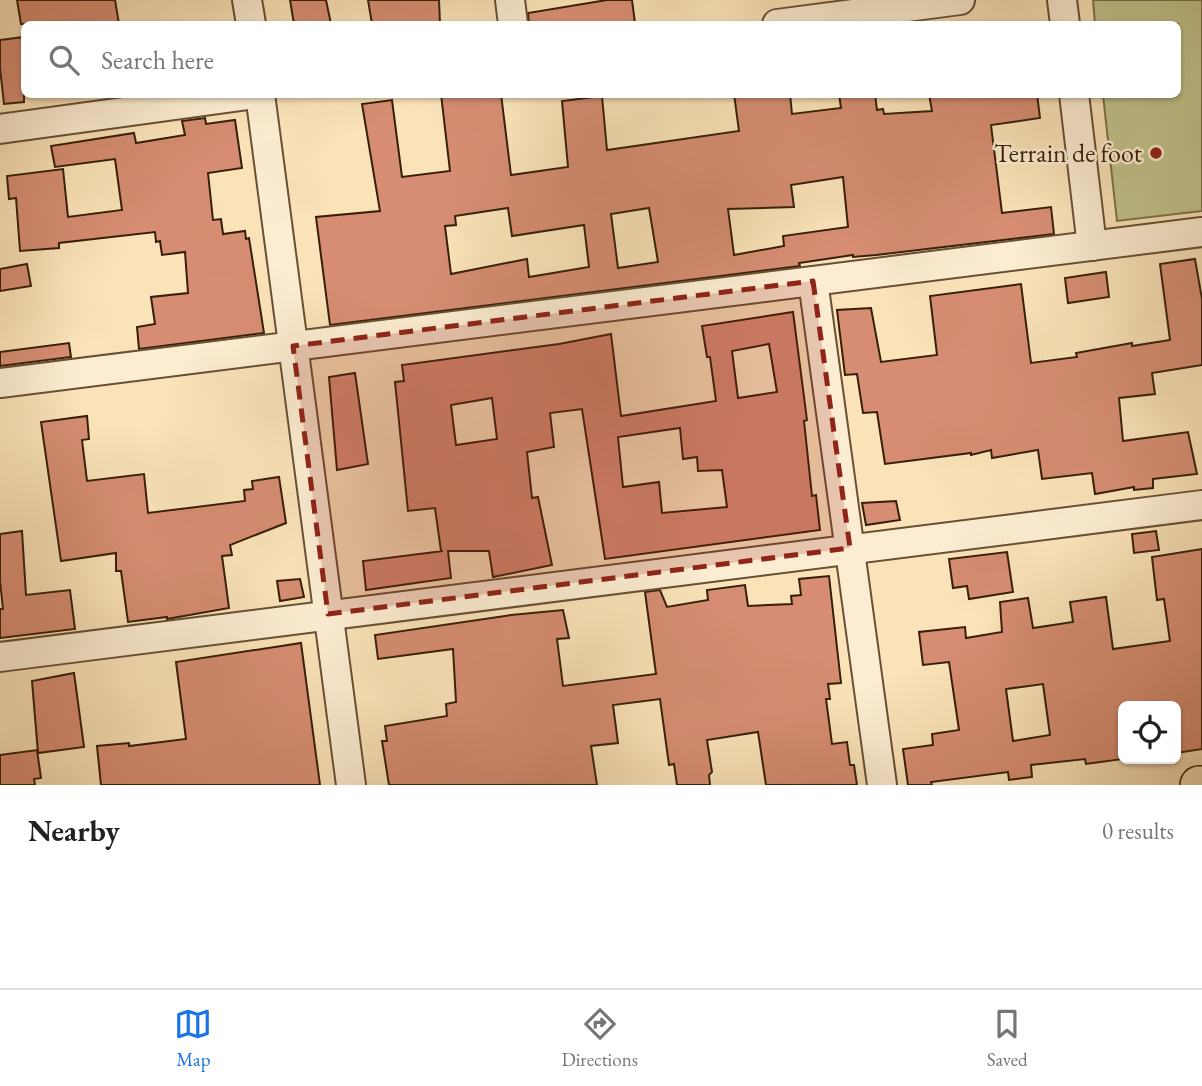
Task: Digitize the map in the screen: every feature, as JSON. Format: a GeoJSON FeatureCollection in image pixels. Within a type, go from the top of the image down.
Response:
{"type":"FeatureCollection","features":[{"type":"Feature","properties":{"kind":"street"},"geometry":{"type":"LineString","coordinates":[[247,0],[250,21]]}},
{"type":"Feature","properties":{"kind":"street"},"geometry":{"type":"LineString","coordinates":[[509,0],[512,21]]}},
{"type":"Feature","properties":{"kind":"street"},"geometry":{"type":"LineString","coordinates":[[800,21],[960,0]]}},
{"type":"Feature","properties":{"kind":"street"},"geometry":{"type":"LineString","coordinates":[[1062,0],[1065,21]]}},
{"type":"Feature","properties":{"kind":"street"},"geometry":{"type":"LineString","coordinates":[[0,129],[228,98]]}},
{"type":"Feature","properties":{"kind":"street"},"geometry":{"type":"LineString","coordinates":[[258,98],[351,785]]}},
{"type":"Feature","properties":{"kind":"street"},"geometry":{"type":"LineString","coordinates":[[1074,98],[1092,246]]}},
{"type":"Feature","properties":{"kind":"street"},"geometry":{"type":"LineString","coordinates":[[0,383],[1202,232]]}},
{"type":"Feature","properties":{"kind":"street"},"geometry":{"type":"LineString","coordinates":[[813,281],[883,785]]}},
{"type":"Feature","properties":{"kind":"street"},"geometry":{"type":"LineString","coordinates":[[0,657],[1202,505]]}},
{"type":"Feature","properties":{"kind":"highlighted area"},"geometry":{"type":"Polygon","coordinates":[[[813,281],[850,548],[328,614],[293,346],[813,281]]]}},
{"type":"Feature","properties":{"kind":"green space","name":"Terrain de foot"},"geometry":{"type":"Polygon","coordinates":[[[1093,0],[1202,0],[1202,211],[1117,221],[1103,98],[1181,98],[1181,21],[1095,21],[1093,0]]]}},
{"type":"Feature","properties":{"kind":"building"},"geometry":{"type":"Polygon","coordinates":[[[17,0],[115,0],[118,21],[21,21],[21,24],[17,0]]]}},
{"type":"Feature","properties":{"kind":"building"},"geometry":{"type":"Polygon","coordinates":[[[290,0],[326,0],[330,21],[294,21],[290,0]]]}},
{"type":"Feature","properties":{"kind":"building"},"geometry":{"type":"Polygon","coordinates":[[[368,0],[439,0],[440,21],[372,21],[368,0]]]}},
{"type":"Feature","properties":{"kind":"building"},"geometry":{"type":"Polygon","coordinates":[[[607,0],[632,0],[635,21],[529,21],[528,13],[607,0]]]}},
{"type":"Feature","properties":{"kind":"building"},"geometry":{"type":"Polygon","coordinates":[[[21,37],[21,98],[24,98],[24,102],[4,104],[0,40],[21,37]]]}},
{"type":"Feature","properties":{"kind":"building"},"geometry":{"type":"Polygon","coordinates":[[[441,98],[501,98],[511,175],[568,167],[562,101],[602,98],[607,150],[739,131],[735,98],[790,98],[792,114],[841,108],[840,98],[876,98],[877,110],[883,109],[884,114],[932,111],[930,98],[1038,98],[1040,118],[991,125],[1002,213],[1051,207],[1054,234],[876,255],[853,255],[799,263],[800,266],[330,325],[316,217],[380,211],[362,104],[392,100],[402,177],[450,171],[441,98]],[[843,177],[791,185],[794,207],[728,209],[734,255],[784,246],[783,236],[848,227],[843,177]],[[508,208],[455,216],[456,225],[445,226],[451,274],[527,259],[529,277],[589,267],[584,225],[512,236],[508,208]],[[649,208],[611,214],[618,268],[658,262],[649,208]]]}},
{"type":"Feature","properties":{"kind":"building"},"geometry":{"type":"Polygon","coordinates":[[[205,118],[206,124],[235,120],[242,168],[208,173],[213,220],[221,219],[223,234],[245,231],[246,239],[249,238],[264,333],[139,349],[137,327],[155,324],[151,297],[188,293],[185,252],[162,255],[160,241],[156,242],[155,232],[59,243],[59,248],[20,251],[16,198],[9,199],[7,176],[63,169],[68,217],[122,210],[115,159],[55,167],[51,146],[134,133],[136,143],[185,135],[182,121],[205,118]]]}},
{"type":"Feature","properties":{"kind":"building"},"geometry":{"type":"Polygon","coordinates":[[[1195,259],[1202,299],[1202,365],[1152,373],[1155,394],[1119,398],[1123,441],[1188,432],[1197,474],[1153,479],[1153,488],[1134,490],[1134,487],[1095,494],[1092,473],[1042,479],[1038,450],[992,458],[991,450],[971,455],[885,464],[877,412],[863,413],[857,374],[845,375],[837,310],[871,308],[881,362],[937,355],[930,296],[1021,284],[1031,363],[1077,357],[1076,353],[1132,343],[1132,346],[1170,340],[1160,264],[1195,259]]]}},
{"type":"Feature","properties":{"kind":"building"},"geometry":{"type":"Polygon","coordinates":[[[27,264],[31,286],[0,291],[0,269],[27,264]]]}},
{"type":"Feature","properties":{"kind":"building"},"geometry":{"type":"Polygon","coordinates":[[[1106,272],[1109,297],[1068,303],[1065,278],[1106,272]]]}},
{"type":"Feature","properties":{"kind":"building"},"geometry":{"type":"Polygon","coordinates":[[[793,312],[807,420],[804,421],[812,496],[816,495],[820,530],[605,559],[582,409],[550,413],[554,447],[527,452],[532,498],[538,497],[552,565],[493,577],[489,551],[448,551],[451,578],[366,590],[363,561],[443,551],[435,508],[408,511],[395,382],[404,381],[402,365],[559,344],[611,334],[621,416],[716,401],[710,357],[707,357],[702,326],[793,312]],[[769,344],[732,351],[738,398],[777,392],[769,344]],[[492,398],[451,405],[456,445],[497,439],[492,398]],[[680,428],[618,437],[623,487],[659,482],[662,513],[727,507],[722,470],[698,471],[697,457],[683,459],[680,428]]]}},
{"type":"Feature","properties":{"kind":"building"},"geometry":{"type":"Polygon","coordinates":[[[69,343],[71,357],[0,366],[0,352],[69,343]]]}},
{"type":"Feature","properties":{"kind":"building"},"geometry":{"type":"Polygon","coordinates":[[[355,373],[368,464],[337,470],[329,377],[355,373]]]}},
{"type":"Feature","properties":{"kind":"building"},"geometry":{"type":"Polygon","coordinates":[[[87,416],[89,439],[82,440],[87,481],[144,474],[148,513],[245,501],[244,490],[253,489],[252,481],[279,477],[286,523],[230,545],[232,555],[222,556],[229,608],[167,619],[128,622],[121,571],[116,571],[116,553],[61,561],[41,422],[87,416]]]}},
{"type":"Feature","properties":{"kind":"building"},"geometry":{"type":"Polygon","coordinates":[[[896,501],[900,520],[866,525],[862,503],[896,501]]]}},
{"type":"Feature","properties":{"kind":"building"},"geometry":{"type":"Polygon","coordinates":[[[22,531],[26,595],[70,590],[75,629],[0,638],[0,609],[3,609],[0,534],[22,531]]]}},
{"type":"Feature","properties":{"kind":"building"},"geometry":{"type":"Polygon","coordinates":[[[1156,531],[1159,550],[1134,553],[1132,534],[1156,531]]]}},
{"type":"Feature","properties":{"kind":"building"},"geometry":{"type":"Polygon","coordinates":[[[1202,549],[1202,749],[1181,752],[1181,701],[1118,701],[1118,760],[1086,764],[1085,759],[1031,765],[1032,777],[1009,780],[1008,772],[931,782],[932,785],[908,785],[903,749],[933,745],[932,734],[959,730],[949,662],[923,665],[919,632],[965,627],[966,638],[1002,632],[1000,602],[1028,598],[1033,628],[1073,622],[1070,602],[1106,597],[1113,649],[1170,641],[1164,599],[1157,600],[1152,557],[1202,549]],[[1043,684],[1006,689],[1013,741],[1050,735],[1043,684]]]}},
{"type":"Feature","properties":{"kind":"building"},"geometry":{"type":"Polygon","coordinates":[[[1007,552],[1013,592],[969,599],[967,586],[953,588],[949,559],[1007,552]]]}},
{"type":"Feature","properties":{"kind":"building"},"geometry":{"type":"Polygon","coordinates":[[[829,576],[841,683],[828,684],[830,699],[826,699],[832,744],[847,742],[850,765],[854,765],[857,785],[766,785],[758,732],[707,740],[712,772],[709,775],[710,785],[677,785],[674,764],[669,765],[660,699],[613,705],[618,743],[591,746],[597,785],[389,785],[382,741],[387,741],[385,726],[447,716],[446,704],[456,702],[453,649],[378,659],[375,635],[563,610],[569,638],[557,639],[563,686],[656,674],[645,592],[660,590],[667,607],[708,600],[707,590],[745,585],[748,606],[792,604],[791,596],[801,595],[799,579],[829,576]]]}},
{"type":"Feature","properties":{"kind":"building"},"geometry":{"type":"Polygon","coordinates":[[[300,579],[304,597],[280,601],[277,581],[300,579]]]}},
{"type":"Feature","properties":{"kind":"building"},"geometry":{"type":"Polygon","coordinates":[[[301,643],[320,785],[101,785],[97,746],[129,743],[129,746],[186,739],[176,662],[301,643]]]}},
{"type":"Feature","properties":{"kind":"building"},"geometry":{"type":"Polygon","coordinates":[[[74,673],[84,747],[38,753],[32,681],[74,673]]]}},
{"type":"Feature","properties":{"kind":"building"},"geometry":{"type":"Polygon","coordinates":[[[37,750],[41,778],[34,779],[35,785],[0,785],[0,755],[37,750]]]}},
{"type":"Feature","properties":{"kind":"place","name":"Terrain de foot"},"geometry":{"type":"Point","coordinates":[1156,153]}}]}
